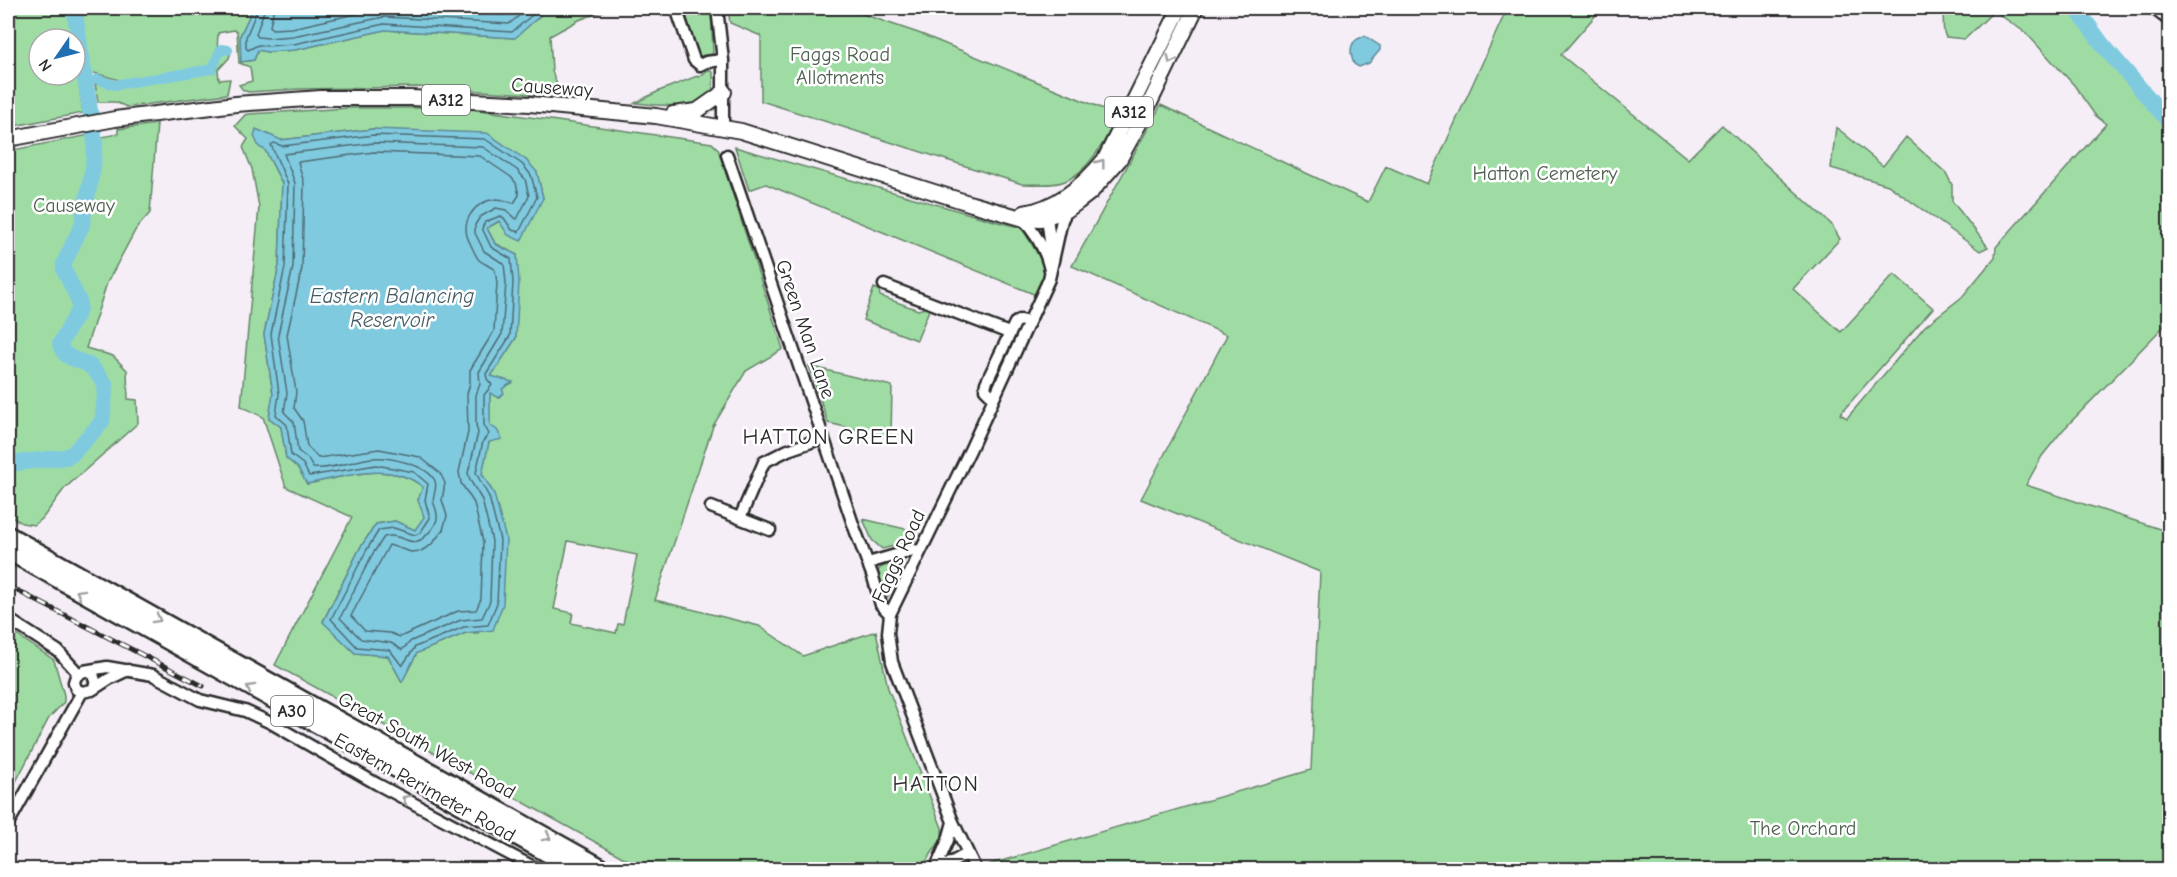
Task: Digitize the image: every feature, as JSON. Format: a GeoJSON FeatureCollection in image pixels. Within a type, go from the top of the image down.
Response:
{"type":"FeatureCollection","features":[{"type":"Feature","properties":{"kind":"highway","name":"Great South West Road"},"geometry":{"type":"LineString","coordinates":[[8,535],[606,870]]}},
{"type":"Feature","properties":{"kind":"highway","name":"Great South West Road"},"geometry":{"type":"LineString","coordinates":[[8,551],[577,870]]}},
{"type":"Feature","properties":{"kind":"main road","name":"A312"},"geometry":{"type":"LineString","coordinates":[[1067,210],[1091,192],[1119,160],[1144,115],[1196,8]]}},
{"type":"Feature","properties":{"kind":"main road","name":"A312"},"geometry":{"type":"LineString","coordinates":[[1046,212],[1084,183],[1105,159],[1174,10]]}},
{"type":"Feature","properties":{"kind":"main road"},"geometry":{"type":"LineString","coordinates":[[656,116],[697,111],[724,92]]}},
{"type":"Feature","properties":{"kind":"main road","name":"Causeway"},"geometry":{"type":"LineString","coordinates":[[8,139],[119,119],[236,104],[344,98],[411,98],[506,103],[656,116],[745,132],[1015,216],[1028,212],[1067,210]]}},
{"type":"Feature","properties":{"kind":"street"},"geometry":{"type":"LineString","coordinates":[[676,8],[694,60],[700,65],[723,60]]}},
{"type":"Feature","properties":{"kind":"street"},"geometry":{"type":"LineString","coordinates":[[717,8],[723,60],[723,128]]}},
{"type":"Feature","properties":{"kind":"street"},"geometry":{"type":"LineString","coordinates":[[2153,8],[2169,21]]}},
{"type":"Feature","properties":{"kind":"street"},"geometry":{"type":"LineString","coordinates":[[1174,10],[1189,22]]}},
{"type":"Feature","properties":{"kind":"street","name":"Green Man Lane"},"geometry":{"type":"LineString","coordinates":[[727,155],[881,605],[890,614]]}},
{"type":"Feature","properties":{"kind":"street","name":"Faggs Road"},"geometry":{"type":"LineString","coordinates":[[971,868],[892,662],[888,633],[890,614],[1029,322],[1052,268],[1062,220],[1067,210]]}},
{"type":"Feature","properties":{"kind":"street"},"geometry":{"type":"LineString","coordinates":[[1046,212],[1052,268]]}},
{"type":"Feature","properties":{"kind":"street"},"geometry":{"type":"LineString","coordinates":[[1015,216],[1044,252],[1052,268]]}},
{"type":"Feature","properties":{"kind":"street"},"geometry":{"type":"LineString","coordinates":[[884,285],[1009,333]]}},
{"type":"Feature","properties":{"kind":"street"},"geometry":{"type":"LineString","coordinates":[[994,398],[985,389],[986,383],[1009,333],[1018,321],[1029,322]]}},
{"type":"Feature","properties":{"kind":"street"},"geometry":{"type":"LineString","coordinates":[[740,518],[764,462],[788,450],[824,438]]}},
{"type":"Feature","properties":{"kind":"street"},"geometry":{"type":"LineString","coordinates":[[711,507],[770,530]]}},
{"type":"Feature","properties":{"kind":"street"},"geometry":{"type":"LineString","coordinates":[[868,563],[913,549],[920,551]]}},
{"type":"Feature","properties":{"kind":"street"},"geometry":{"type":"LineString","coordinates":[[8,619],[58,651],[82,672],[93,674],[96,681],[87,691],[8,824]]}},
{"type":"Feature","properties":{"kind":"street","name":"Eastern Perimeter Road"},"geometry":{"type":"LineString","coordinates":[[82,672],[107,667],[153,675],[200,700],[245,711],[271,723],[377,784],[539,870]]}},
{"type":"Feature","properties":{"kind":"street"},"geometry":{"type":"LineString","coordinates":[[87,691],[129,670]]}},
{"type":"Feature","properties":{"kind":"street"},"geometry":{"type":"LineString","coordinates":[[82,672],[74,679],[75,686],[87,691]]}},
{"type":"Feature","properties":{"kind":"street"},"geometry":{"type":"LineString","coordinates":[[937,870],[953,822]]}},
{"type":"Feature","properties":{"kind":"street"},"geometry":{"type":"LineString","coordinates":[[937,870],[967,854]]}},
{"type":"Feature","properties":{"kind":"green space"},"geometry":{"type":"Polygon","coordinates":[[[8,8],[68,8],[71,27],[27,27],[27,87],[79,87],[83,113],[8,127],[8,8]]]}},
{"type":"Feature","properties":{"kind":"green space"},"geometry":{"type":"Polygon","coordinates":[[[78,8],[253,8],[240,36],[241,62],[254,60],[258,50],[267,52],[295,50],[385,30],[514,38],[543,13],[544,8],[611,8],[579,20],[550,36],[552,71],[561,96],[418,87],[248,92],[239,85],[252,81],[250,67],[239,63],[237,31],[234,30],[218,33],[217,52],[210,67],[123,81],[87,71],[87,27],[81,27],[78,8]]]}},
{"type":"Feature","properties":{"kind":"green space"},"geometry":{"type":"Polygon","coordinates":[[[684,8],[711,8],[713,54],[698,56],[684,8]]]}},
{"type":"Feature","properties":{"kind":"green space","name":"Faggs Road Allotments"},"geometry":{"type":"Polygon","coordinates":[[[728,8],[845,8],[921,34],[1118,115],[1090,162],[1074,176],[1055,184],[1022,184],[761,101],[761,36],[730,23],[728,8]]]}},
{"type":"Feature","properties":{"kind":"green space"},"geometry":{"type":"Polygon","coordinates":[[[1502,8],[1602,8],[1561,55],[1688,159],[1722,125],[1831,224],[1840,239],[1793,289],[1841,332],[1894,274],[1933,308],[1840,414],[1847,418],[1925,326],[1962,297],[1995,257],[1996,247],[2106,124],[2095,115],[2074,85],[2026,33],[1994,11],[1965,39],[1946,37],[1940,8],[2069,8],[2095,43],[2169,131],[2169,321],[2062,431],[2042,456],[2026,485],[2169,532],[2169,869],[991,869],[988,865],[1311,770],[1320,572],[1141,499],[1227,335],[1072,266],[1161,105],[1368,202],[1386,166],[1427,184],[1506,11],[1502,8]]]}},
{"type":"Feature","properties":{"kind":"green space"},"geometry":{"type":"Polygon","coordinates":[[[222,51],[231,52],[229,58],[218,70],[219,80],[230,79],[227,94],[127,107],[115,102],[98,102],[95,83],[113,88],[212,70],[222,51]]]}},
{"type":"Feature","properties":{"kind":"green space"},"geometry":{"type":"Polygon","coordinates":[[[708,70],[713,72],[713,89],[707,98],[688,105],[677,106],[635,103],[659,91],[699,77],[708,70]]]}},
{"type":"Feature","properties":{"kind":"green space"},"geometry":{"type":"Polygon","coordinates":[[[349,108],[465,108],[712,143],[718,149],[783,349],[746,371],[713,426],[655,600],[759,626],[803,656],[876,631],[888,688],[942,828],[942,838],[921,869],[644,869],[275,665],[352,517],[286,487],[263,417],[241,406],[259,207],[252,169],[243,147],[248,139],[235,126],[245,115],[349,108]],[[373,129],[281,140],[265,150],[282,183],[279,266],[264,334],[273,394],[269,418],[281,427],[286,458],[298,468],[307,484],[351,475],[382,472],[410,479],[423,487],[418,500],[425,517],[415,530],[395,521],[376,524],[360,548],[323,621],[355,653],[388,656],[402,682],[417,653],[466,633],[478,633],[494,494],[482,474],[489,442],[490,392],[512,383],[491,376],[516,338],[517,255],[495,243],[487,228],[543,198],[537,173],[526,160],[373,129]],[[568,541],[554,609],[573,613],[571,623],[616,633],[618,624],[623,624],[637,555],[568,541]]]}},
{"type":"Feature","properties":{"kind":"green space","name":"Causeway"},"geometry":{"type":"Polygon","coordinates":[[[157,124],[150,213],[136,229],[107,283],[86,348],[113,356],[127,370],[128,399],[137,400],[138,423],[64,489],[42,519],[34,525],[22,523],[8,515],[8,151],[89,135],[91,139],[118,134],[118,129],[157,124]]]}},
{"type":"Feature","properties":{"kind":"green space"},"geometry":{"type":"Polygon","coordinates":[[[1836,127],[1883,166],[1906,137],[1946,173],[1952,185],[1952,201],[1988,247],[1980,251],[1888,185],[1831,168],[1836,127]]]}},
{"type":"Feature","properties":{"kind":"green space"},"geometry":{"type":"Polygon","coordinates":[[[735,147],[1022,228],[1043,263],[1045,276],[1036,295],[766,184],[749,190],[735,147]]]}},
{"type":"Feature","properties":{"kind":"green space"},"geometry":{"type":"Polygon","coordinates":[[[874,288],[879,290],[880,296],[918,310],[925,308],[929,310],[917,340],[863,320],[874,288]]]}},
{"type":"Feature","properties":{"kind":"green space"},"geometry":{"type":"Polygon","coordinates":[[[809,366],[892,386],[891,437],[828,423],[809,366]]]}},
{"type":"Feature","properties":{"kind":"green space"},"geometry":{"type":"Polygon","coordinates":[[[863,519],[918,532],[915,541],[882,549],[872,540],[863,519]]]}},
{"type":"Feature","properties":{"kind":"green space"},"geometry":{"type":"Polygon","coordinates":[[[906,557],[887,598],[884,596],[878,571],[906,557]]]}},
{"type":"Feature","properties":{"kind":"green space"},"geometry":{"type":"Polygon","coordinates":[[[8,629],[54,660],[64,702],[49,718],[8,797],[8,629]]]}},
{"type":"Feature","properties":{"kind":"water"},"geometry":{"type":"Polygon","coordinates":[[[253,8],[544,8],[543,13],[515,38],[385,30],[295,50],[267,52],[258,50],[254,60],[241,62],[240,36],[253,8]]]}},
{"type":"Feature","properties":{"kind":"water"},"geometry":{"type":"Polygon","coordinates":[[[1365,36],[1380,46],[1380,50],[1369,63],[1359,67],[1354,64],[1351,55],[1352,47],[1356,40],[1365,36]]]}},
{"type":"Feature","properties":{"kind":"water","name":"Eastern Balancing Reservoir"},"geometry":{"type":"Polygon","coordinates":[[[256,129],[281,140],[373,129],[487,133],[526,160],[537,172],[543,198],[521,241],[508,235],[499,221],[487,228],[495,244],[517,255],[519,282],[516,338],[491,376],[513,382],[502,389],[504,393],[499,398],[490,393],[490,425],[497,430],[502,439],[489,442],[482,474],[494,494],[506,539],[503,604],[493,630],[466,633],[417,653],[402,682],[388,656],[355,653],[323,622],[360,548],[376,524],[395,521],[415,530],[424,517],[418,500],[423,487],[410,479],[382,472],[351,475],[307,484],[298,468],[286,458],[281,427],[269,418],[273,394],[264,334],[279,266],[282,183],[265,150],[259,147],[254,136],[256,129]]]}},
{"type":"Feature","properties":{"kind":"waterway"},"geometry":{"type":"LineString","coordinates":[[8,464],[66,457],[72,454],[102,422],[106,385],[90,366],[68,356],[60,344],[79,310],[79,301],[64,270],[64,263],[82,225],[93,167],[95,142],[74,8]]}},
{"type":"Feature","properties":{"kind":"waterway"},"geometry":{"type":"LineString","coordinates":[[2076,8],[2102,44],[2170,123]]}},
{"type":"Feature","properties":{"kind":"waterway"},"geometry":{"type":"LineString","coordinates":[[97,79],[114,85],[212,69],[221,49],[228,50]]}},
{"type":"Feature","properties":{"kind":"waterway"},"geometry":{"type":"LineString","coordinates":[[8,781],[8,790]]}},
{"type":"Feature","properties":{"kind":"railway"},"geometry":{"type":"LineString","coordinates":[[8,586],[203,686]]}},
{"type":"Feature","properties":{"kind":"district","name":"HATTON GREEN"},"geometry":{"type":"Point","coordinates":[829,436]}},
{"type":"Feature","properties":{"kind":"district","name":"HATTON"},"geometry":{"type":"Point","coordinates":[936,783]}},
{"type":"Feature","properties":{"kind":"park label","name":"Hatton Cemetery"},"geometry":{"type":"Point","coordinates":[1545,173]}},
{"type":"Feature","properties":{"kind":"park label","name":"The Orchard"},"geometry":{"type":"Point","coordinates":[1803,828]}}]}
